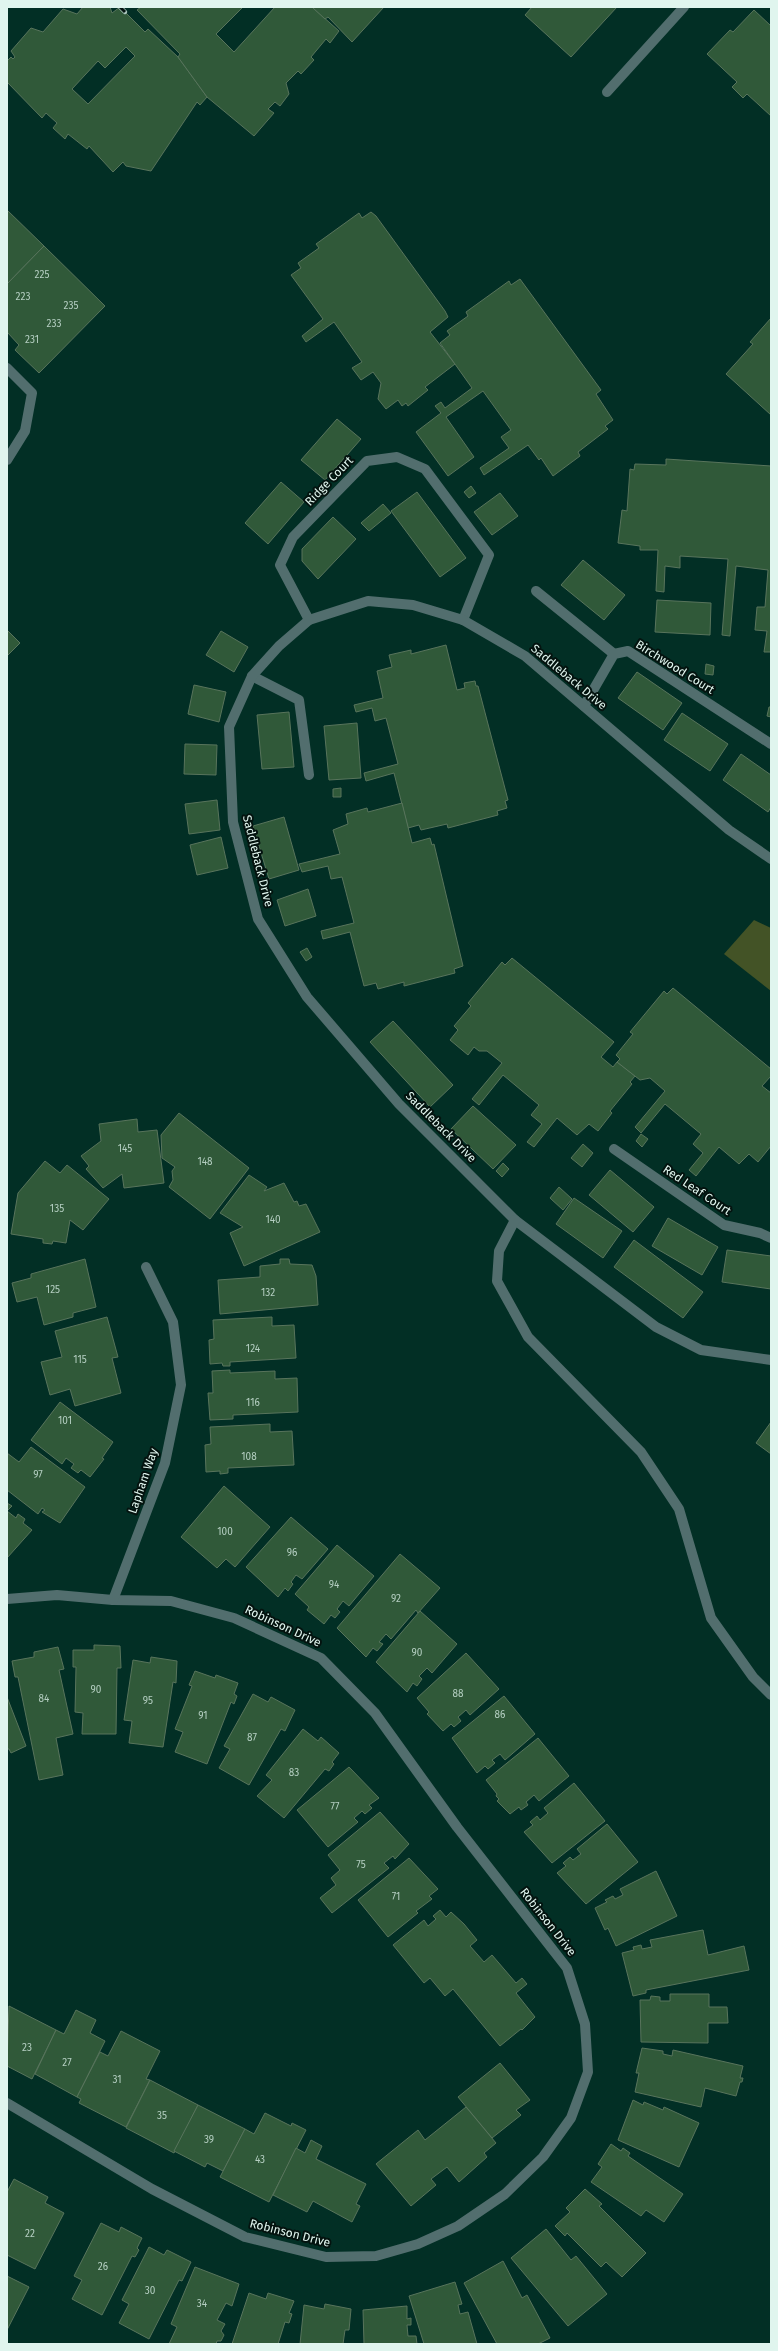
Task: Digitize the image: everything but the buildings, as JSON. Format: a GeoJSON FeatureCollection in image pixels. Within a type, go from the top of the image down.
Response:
{"type":"FeatureCollection","features":[{"type":"Feature","properties":{"kind":"street"},"geometry":{"type":"LineString","coordinates":[[607,92],[684,7]]}},
{"type":"Feature","properties":{"kind":"street"},"geometry":{"type":"LineString","coordinates":[[7,368],[32,393],[25,432],[7,460]]}},
{"type":"Feature","properties":{"kind":"street","name":"Ridge Court"},"geometry":{"type":"LineString","coordinates":[[309,620],[280,565],[293,537],[367,461],[397,457],[425,469],[489,555],[463,620]]}},
{"type":"Feature","properties":{"kind":"street"},"geometry":{"type":"LineString","coordinates":[[536,591],[614,654],[584,706]]}},
{"type":"Feature","properties":{"kind":"street","name":"Saddleback Drive"},"geometry":{"type":"LineString","coordinates":[[771,859],[729,830],[525,656],[463,620],[413,605],[368,601],[309,620],[279,646],[252,676],[230,727],[233,822],[258,918],[307,997],[399,1104],[515,1220],[656,1327],[701,1350],[771,1360]]}},
{"type":"Feature","properties":{"kind":"street","name":"Birchwood Court"},"geometry":{"type":"LineString","coordinates":[[614,654],[628,651],[771,744]]}},
{"type":"Feature","properties":{"kind":"street"},"geometry":{"type":"LineString","coordinates":[[252,676],[299,700],[309,775]]}},
{"type":"Feature","properties":{"kind":"street","name":"Red Leaf Court"},"geometry":{"type":"LineString","coordinates":[[614,1148],[724,1225],[760,1232],[771,1238]]}},
{"type":"Feature","properties":{"kind":"street"},"geometry":{"type":"LineString","coordinates":[[515,1220],[499,1250],[497,1281],[528,1337],[641,1452],[679,1509],[711,1618],[753,1677],[771,1695]]}},
{"type":"Feature","properties":{"kind":"street","name":"Lapham Way"},"geometry":{"type":"LineString","coordinates":[[112,1600],[165,1462],[182,1385],[173,1322],[146,1267]]}},
{"type":"Feature","properties":{"kind":"street"},"geometry":{"type":"LineString","coordinates":[[7,1599],[57,1595],[112,1600]]}},
{"type":"Feature","properties":{"kind":"street","name":"Robinson Drive"},"geometry":{"type":"LineString","coordinates":[[7,2103],[152,2189],[245,2237],[326,2257],[376,2256],[418,2244],[458,2226],[505,2194],[543,2157],[571,2118],[588,2072],[585,2024],[567,1968],[457,1827],[375,1713],[321,1658],[234,1618],[171,1601],[112,1600]]}},
{"type":"Feature","properties":{"kind":"green space"},"geometry":{"type":"Polygon","coordinates":[[[754,920],[771,928],[771,991],[724,954],[754,920]]]}},
{"type":"Feature","properties":{"kind":"railway"},"geometry":{"type":"LineString","coordinates":[[120,7],[125,12]]}}]}
